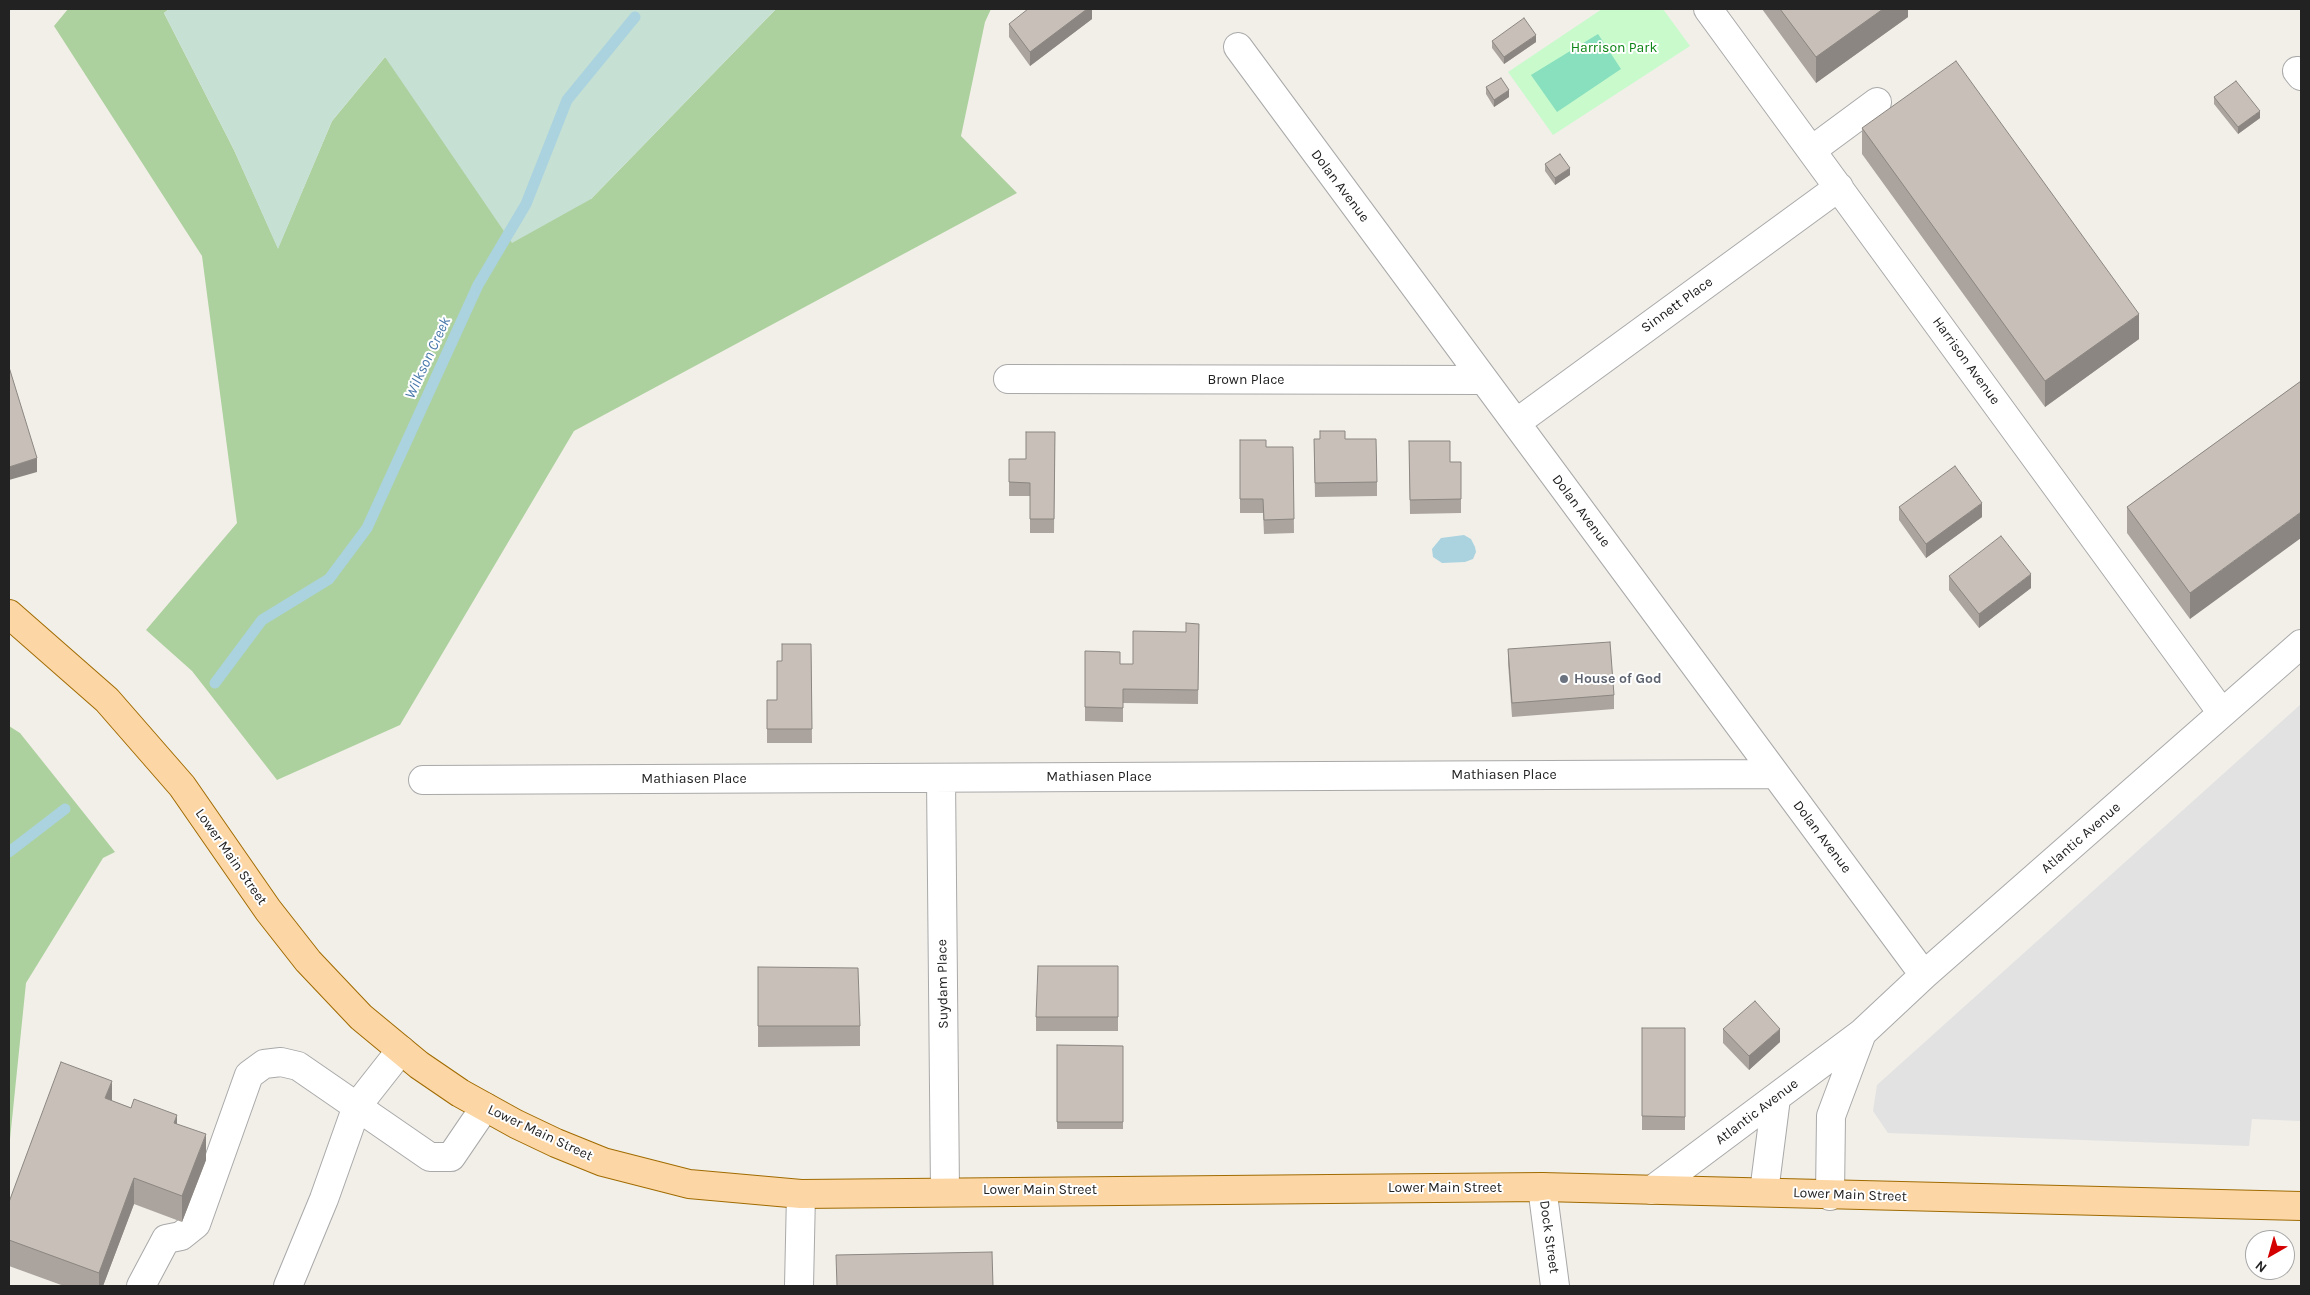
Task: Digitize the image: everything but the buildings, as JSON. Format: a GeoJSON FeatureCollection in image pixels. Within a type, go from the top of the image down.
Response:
{"type":"FeatureCollection","features":[{"type":"Feature","properties":{"kind":"main road","name":"Lower Main Street"},"geometry":{"type":"LineString","coordinates":[[9,614],[107,700],[182,786],[268,910],[308,961],[361,1018],[453,1088],[485,1107],[556,1143],[603,1162],[689,1184],[801,1194],[945,1191],[1542,1187],[1764,1192],[1830,1196],[2301,1206]]}},
{"type":"Feature","properties":{"kind":"street","name":"Harrison Avenue"},"geometry":{"type":"LineString","coordinates":[[1708,9],[2222,713]]}},
{"type":"Feature","properties":{"kind":"street","name":"Dolan Avenue"},"geometry":{"type":"LineString","coordinates":[[1238,47],[1924,975]]}},
{"type":"Feature","properties":{"kind":"street"},"geometry":{"type":"LineString","coordinates":[[1812,150],[1877,102]]}},
{"type":"Feature","properties":{"kind":"street","name":"Sinnett Place"},"geometry":{"type":"LineString","coordinates":[[1516,424],[1839,187]]}},
{"type":"Feature","properties":{"kind":"street","name":"Brown Place"},"geometry":{"type":"LineString","coordinates":[[1008,379],[1484,380]]}},
{"type":"Feature","properties":{"kind":"street","name":"Atlantic Avenue"},"geometry":{"type":"LineString","coordinates":[[1652,1190],[1862,1033],[1924,975],[2301,644]]}},
{"type":"Feature","properties":{"kind":"street","name":"Mathiasen Place"},"geometry":{"type":"LineString","coordinates":[[423,780],[1775,774]]}},
{"type":"Feature","properties":{"kind":"street","name":"Suydam Place"},"geometry":{"type":"LineString","coordinates":[[941,778],[945,1191]]}},
{"type":"Feature","properties":{"kind":"street","name":"Atlantic Avenue"},"geometry":{"type":"LineString","coordinates":[[1830,1196],[1831,1116],[1862,1033]]}},
{"type":"Feature","properties":{"kind":"street"},"geometry":{"type":"LineString","coordinates":[[288,1286],[324,1199],[357,1106],[401,1050]]}},
{"type":"Feature","properties":{"kind":"street"},"geometry":{"type":"LineString","coordinates":[[141,1286],[166,1239],[181,1236],[196,1224],[249,1075],[264,1064],[281,1062],[298,1066],[430,1157],[451,1157],[485,1107]]}},
{"type":"Feature","properties":{"kind":"street"},"geometry":{"type":"LineString","coordinates":[[1764,1192],[1776,1098]]}},
{"type":"Feature","properties":{"kind":"street","name":"Dock Street"},"geometry":{"type":"LineString","coordinates":[[1542,1187],[1555,1286]]}},
{"type":"Feature","properties":{"kind":"street"},"geometry":{"type":"LineString","coordinates":[[799,1286],[801,1194]]}},
{"type":"Feature","properties":{"kind":"green space"},"geometry":{"type":"Polygon","coordinates":[[[68,9],[169,9],[164,13],[234,150],[278,248],[332,121],[385,57],[591,199],[776,9],[991,9],[985,22],[961,136],[1017,193],[574,431],[400,725],[277,780],[192,671],[146,630],[237,523],[202,256],[54,26],[68,9]]]}},
{"type":"Feature","properties":{"kind":"green space"},"geometry":{"type":"Polygon","coordinates":[[[169,9],[776,9],[591,199],[512,243],[385,57],[332,121],[278,249],[234,150],[164,13],[169,9]]]}},
{"type":"Feature","properties":{"kind":"green space","name":"Harrison Park"},"geometry":{"type":"Polygon","coordinates":[[[1602,9],[1663,9],[1690,46],[1553,135],[1508,72],[1602,9]]]}},
{"type":"Feature","properties":{"kind":"green space"},"geometry":{"type":"Polygon","coordinates":[[[1598,34],[1621,69],[1557,112],[1531,75],[1598,34]]]}},
{"type":"Feature","properties":{"kind":"green space"},"geometry":{"type":"Polygon","coordinates":[[[9,726],[20,733],[115,852],[103,858],[26,983],[9,1149],[9,726]]]}},
{"type":"Feature","properties":{"kind":"shaded area"},"geometry":{"type":"Polygon","coordinates":[[[2301,704],[2301,1121],[2252,1119],[2249,1146],[1888,1133],[1873,1111],[1877,1085],[2301,704]]]}},
{"type":"Feature","properties":{"kind":"water"},"geometry":{"type":"Polygon","coordinates":[[[1464,535],[1471,539],[1475,547],[1476,552],[1473,559],[1465,562],[1442,563],[1433,557],[1432,549],[1441,538],[1464,535]]]}},
{"type":"Feature","properties":{"kind":"waterway","name":"Wilkson Creek"},"geometry":{"type":"LineString","coordinates":[[215,683],[262,620],[329,579],[367,528],[478,285],[526,204],[567,100],[635,17]]}},
{"type":"Feature","properties":{"kind":"waterway","name":"Wilkson Creek"},"geometry":{"type":"LineString","coordinates":[[9,852],[65,809]]}},
{"type":"Feature","properties":{"kind":"place","name":"House of God"},"geometry":{"type":"Point","coordinates":[1564,679]}}]}
